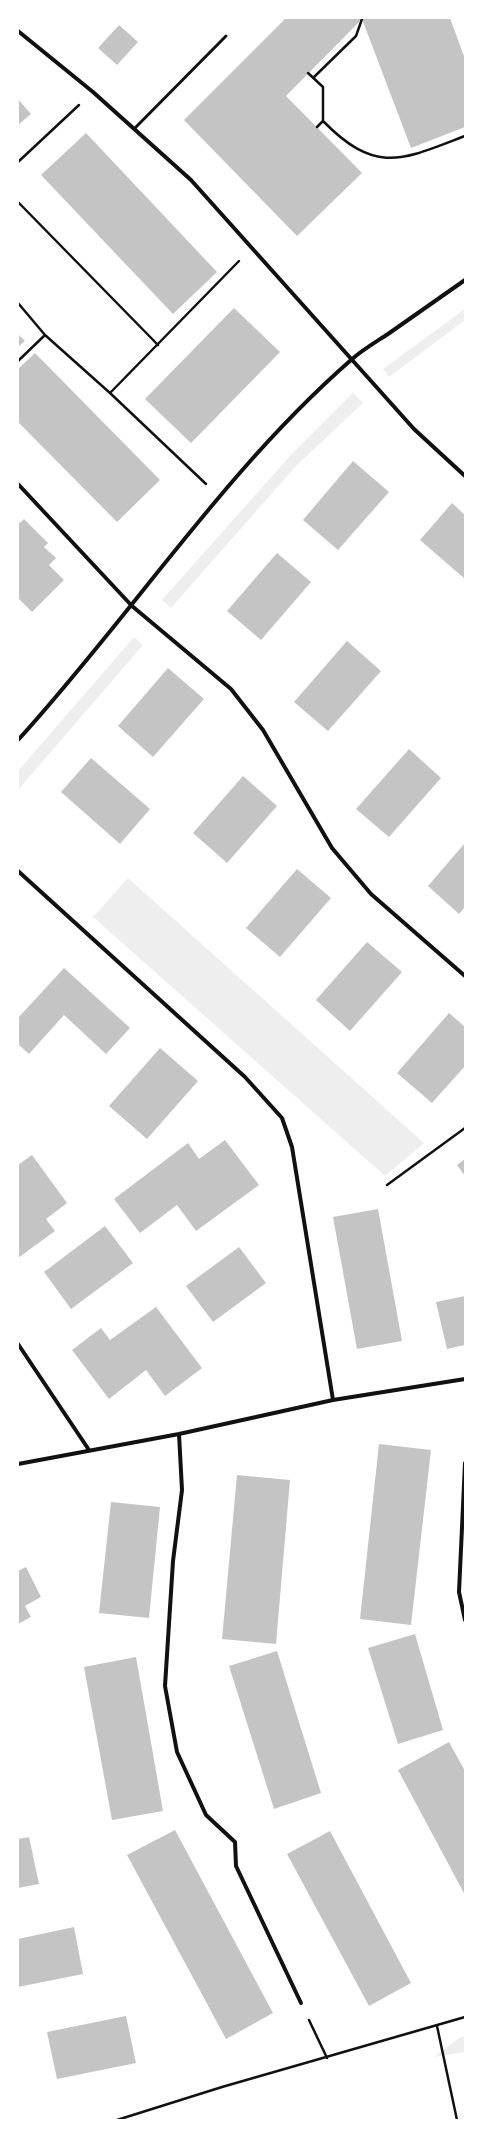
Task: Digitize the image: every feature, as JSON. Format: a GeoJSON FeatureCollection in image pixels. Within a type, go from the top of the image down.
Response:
{"type":"FeatureCollection","features":[{"type":"Feature","properties":{"kind":"street"},"geometry":{"type":"LineString","coordinates":[[18,31],[93,92],[191,180],[414,429],[465,476]]}},
{"type":"Feature","properties":{"kind":"street"},"geometry":{"type":"LineString","coordinates":[[18,740],[132,606],[219,497],[276,434],[352,359],[465,280]]}},
{"type":"Feature","properties":{"kind":"street"},"geometry":{"type":"LineString","coordinates":[[18,484],[132,606],[231,689],[263,730],[332,848],[371,894],[465,976]]}},
{"type":"Feature","properties":{"kind":"street"},"geometry":{"type":"LineString","coordinates":[[18,872],[245,1077],[282,1118],[292,1147],[332,1400]]}},
{"type":"Feature","properties":{"kind":"street"},"geometry":{"type":"LineString","coordinates":[[18,1344],[89,1450]]}},
{"type":"Feature","properties":{"kind":"street"},"geometry":{"type":"LineString","coordinates":[[18,1464],[179,1434],[332,1400],[465,1379]]}},
{"type":"Feature","properties":{"kind":"street"},"geometry":{"type":"LineString","coordinates":[[179,1434],[182,1490],[173,1561],[165,1686],[177,1752],[206,1815],[235,1842],[236,1866],[301,2003]]}},
{"type":"Feature","properties":{"kind":"street"},"geometry":{"type":"LineString","coordinates":[[465,1463],[459,1592],[465,1620]]}},
{"type":"Feature","properties":{"kind":"lane"},"geometry":{"type":"LineString","coordinates":[[134,130],[226,36]]}},
{"type":"Feature","properties":{"kind":"path"},"geometry":{"type":"LineString","coordinates":[[313,78],[356,36],[362,19]]}},
{"type":"Feature","properties":{"kind":"path"},"geometry":{"type":"LineString","coordinates":[[308,73],[323,87],[323,121],[341,139],[360,150],[383,158],[399,159],[414,156],[465,136]]}},
{"type":"Feature","properties":{"kind":"path"},"geometry":{"type":"LineString","coordinates":[[18,162],[93,92]]}},
{"type":"Feature","properties":{"kind":"path"},"geometry":{"type":"LineString","coordinates":[[316,127],[323,121]]}},
{"type":"Feature","properties":{"kind":"path"},"geometry":{"type":"LineString","coordinates":[[18,202],[158,344]]}},
{"type":"Feature","properties":{"kind":"path"},"geometry":{"type":"LineString","coordinates":[[110,393],[252,248]]}},
{"type":"Feature","properties":{"kind":"path"},"geometry":{"type":"LineString","coordinates":[[18,303],[45,335],[110,393],[219,497]]}},
{"type":"Feature","properties":{"kind":"path"},"geometry":{"type":"LineString","coordinates":[[18,361],[45,335]]}},
{"type":"Feature","properties":{"kind":"path"},"geometry":{"type":"LineString","coordinates":[[387,1185],[465,1128]]}},
{"type":"Feature","properties":{"kind":"path"},"geometry":{"type":"LineString","coordinates":[[301,2003],[327,2058]]}},
{"type":"Feature","properties":{"kind":"path"},"geometry":{"type":"LineString","coordinates":[[117,2120],[465,2017]]}},
{"type":"Feature","properties":{"kind":"path"},"geometry":{"type":"LineString","coordinates":[[437,2026],[457,2120]]}},
{"type":"Feature","properties":{"kind":"shaded area"},"geometry":{"type":"Polygon","coordinates":[[[465,309],[465,320],[389,377],[383,369],[465,309]]]}},
{"type":"Feature","properties":{"kind":"shaded area"},"geometry":{"type":"Polygon","coordinates":[[[353,393],[363,403],[296,466],[171,608],[162,600],[289,457],[353,393]]]}},
{"type":"Feature","properties":{"kind":"shaded area"},"geometry":{"type":"Polygon","coordinates":[[[134,637],[143,645],[18,790],[18,771],[134,637]]]}},
{"type":"Feature","properties":{"kind":"shaded area"},"geometry":{"type":"Polygon","coordinates":[[[128,878],[424,1143],[385,1176],[93,917],[128,878]]]}},
{"type":"Feature","properties":{"kind":"shaded area"},"geometry":{"type":"Polygon","coordinates":[[[465,2036],[465,2052],[434,2057],[459,2038],[465,2036]]]}},
{"type":"Feature","properties":{"kind":"building"},"geometry":{"type":"Polygon","coordinates":[[[286,18],[450,18],[465,59],[465,127],[411,148],[362,19],[286,96],[362,173],[297,236],[184,120],[286,18]]]}},
{"type":"Feature","properties":{"kind":"building"},"geometry":{"type":"Polygon","coordinates":[[[119,25],[138,42],[117,65],[98,48],[119,25]]]}},
{"type":"Feature","properties":{"kind":"building"},"geometry":{"type":"Polygon","coordinates":[[[18,99],[31,114],[18,125],[18,99]]]}},
{"type":"Feature","properties":{"kind":"building"},"geometry":{"type":"Polygon","coordinates":[[[86,133],[217,272],[173,314],[41,175],[86,133]]]}},
{"type":"Feature","properties":{"kind":"building"},"geometry":{"type":"Polygon","coordinates":[[[234,308],[280,352],[191,443],[145,399],[234,308]]]}},
{"type":"Feature","properties":{"kind":"building"},"geometry":{"type":"Polygon","coordinates":[[[18,334],[25,341],[18,347],[18,334]]]}},
{"type":"Feature","properties":{"kind":"building"},"geometry":{"type":"Polygon","coordinates":[[[35,353],[160,480],[117,522],[18,422],[18,369],[35,353]]]}},
{"type":"Feature","properties":{"kind":"building"},"geometry":{"type":"Polygon","coordinates":[[[353,461],[389,492],[338,550],[303,520],[353,461]]]}},
{"type":"Feature","properties":{"kind":"building"},"geometry":{"type":"Polygon","coordinates":[[[452,503],[465,515],[465,579],[420,540],[452,503]]]}},
{"type":"Feature","properties":{"kind":"building"},"geometry":{"type":"Polygon","coordinates":[[[24,519],[48,543],[44,547],[56,558],[49,565],[64,580],[32,612],[18,598],[18,521],[20,523],[24,519]]]}},
{"type":"Feature","properties":{"kind":"building"},"geometry":{"type":"Polygon","coordinates":[[[277,553],[311,582],[261,640],[227,611],[277,553]]]}},
{"type":"Feature","properties":{"kind":"building"},"geometry":{"type":"Polygon","coordinates":[[[347,641],[381,671],[328,731],[294,702],[347,641]]]}},
{"type":"Feature","properties":{"kind":"building"},"geometry":{"type":"Polygon","coordinates":[[[168,668],[204,699],[153,757],[118,726],[168,668]]]}},
{"type":"Feature","properties":{"kind":"building"},"geometry":{"type":"Polygon","coordinates":[[[409,749],[441,778],[389,837],[356,809],[409,749]]]}},
{"type":"Feature","properties":{"kind":"building"},"geometry":{"type":"Polygon","coordinates":[[[91,758],[150,809],[120,844],[61,792],[91,758]]]}},
{"type":"Feature","properties":{"kind":"building"},"geometry":{"type":"Polygon","coordinates":[[[243,776],[277,806],[227,863],[193,833],[243,776]]]}},
{"type":"Feature","properties":{"kind":"building"},"geometry":{"type":"Polygon","coordinates":[[[465,843],[465,907],[459,914],[428,886],[465,843]]]}},
{"type":"Feature","properties":{"kind":"building"},"geometry":{"type":"Polygon","coordinates":[[[297,869],[331,898],[280,957],[246,928],[297,869]]]}},
{"type":"Feature","properties":{"kind":"building"},"geometry":{"type":"Polygon","coordinates":[[[367,942],[402,972],[350,1031],[316,1000],[367,942]]]}},
{"type":"Feature","properties":{"kind":"building"},"geometry":{"type":"Polygon","coordinates":[[[64,968],[130,1028],[106,1054],[64,1015],[29,1054],[18,1044],[18,1018],[64,968]]]}},
{"type":"Feature","properties":{"kind":"building"},"geometry":{"type":"Polygon","coordinates":[[[449,1013],[465,1027],[465,1066],[432,1103],[397,1073],[449,1013]]]}},
{"type":"Feature","properties":{"kind":"building"},"geometry":{"type":"Polygon","coordinates":[[[160,1048],[198,1081],[147,1139],[109,1106],[160,1048]]]}},
{"type":"Feature","properties":{"kind":"building"},"geometry":{"type":"Polygon","coordinates":[[[225,1140],[259,1185],[196,1231],[177,1205],[140,1233],[114,1199],[188,1143],[199,1159],[225,1140]]]}},
{"type":"Feature","properties":{"kind":"building"},"geometry":{"type":"Polygon","coordinates":[[[32,1155],[67,1203],[46,1219],[55,1231],[18,1258],[18,1165],[32,1155]]]}},
{"type":"Feature","properties":{"kind":"building"},"geometry":{"type":"Polygon","coordinates":[[[465,1159],[465,1176],[457,1165],[465,1159]]]}},
{"type":"Feature","properties":{"kind":"building"},"geometry":{"type":"Polygon","coordinates":[[[378,1209],[402,1341],[357,1349],[333,1217],[378,1209]]]}},
{"type":"Feature","properties":{"kind":"building"},"geometry":{"type":"Polygon","coordinates":[[[105,1226],[133,1263],[71,1309],[44,1272],[105,1226]]]}},
{"type":"Feature","properties":{"kind":"building"},"geometry":{"type":"Polygon","coordinates":[[[239,1247],[266,1283],[213,1322],[186,1286],[239,1247]]]}},
{"type":"Feature","properties":{"kind":"building"},"geometry":{"type":"Polygon","coordinates":[[[465,1296],[465,1345],[447,1349],[436,1302],[465,1296]]]}},
{"type":"Feature","properties":{"kind":"building"},"geometry":{"type":"Polygon","coordinates":[[[156,1307],[202,1368],[165,1396],[146,1370],[109,1399],[72,1350],[101,1328],[110,1340],[156,1307]]]}},
{"type":"Feature","properties":{"kind":"building"},"geometry":{"type":"Polygon","coordinates":[[[379,1444],[431,1450],[411,1625],[360,1619],[379,1444]]]}},
{"type":"Feature","properties":{"kind":"building"},"geometry":{"type":"Polygon","coordinates":[[[237,1475],[290,1480],[276,1644],[222,1639],[237,1475]]]}},
{"type":"Feature","properties":{"kind":"building"},"geometry":{"type":"Polygon","coordinates":[[[111,1502],[160,1507],[149,1618],[99,1613],[111,1502]]]}},
{"type":"Feature","properties":{"kind":"building"},"geometry":{"type":"Polygon","coordinates":[[[26,1567],[41,1597],[25,1606],[31,1617],[18,1624],[18,1571],[26,1567]]]}},
{"type":"Feature","properties":{"kind":"building"},"geometry":{"type":"Polygon","coordinates":[[[415,1634],[443,1730],[398,1744],[368,1648],[415,1634]]]}},
{"type":"Feature","properties":{"kind":"building"},"geometry":{"type":"Polygon","coordinates":[[[277,1651],[321,1793],[274,1809],[229,1666],[277,1651]]]}},
{"type":"Feature","properties":{"kind":"building"},"geometry":{"type":"Polygon","coordinates":[[[136,1657],[163,1811],[112,1820],[84,1667],[136,1657]]]}},
{"type":"Feature","properties":{"kind":"building"},"geometry":{"type":"Polygon","coordinates":[[[449,1742],[465,1771],[465,1895],[398,1770],[449,1742]]]}},
{"type":"Feature","properties":{"kind":"building"},"geometry":{"type":"Polygon","coordinates":[[[175,1830],[273,2013],[226,2039],[127,1855],[175,1830]]]}},
{"type":"Feature","properties":{"kind":"building"},"geometry":{"type":"Polygon","coordinates":[[[330,1831],[411,1983],[369,2006],[287,1854],[330,1831]]]}},
{"type":"Feature","properties":{"kind":"building"},"geometry":{"type":"Polygon","coordinates":[[[29,1837],[39,1884],[18,1888],[18,1839],[29,1837]]]}},
{"type":"Feature","properties":{"kind":"building"},"geometry":{"type":"Polygon","coordinates":[[[74,1927],[83,1974],[18,1987],[18,1939],[74,1927]]]}},
{"type":"Feature","properties":{"kind":"building"},"geometry":{"type":"Polygon","coordinates":[[[126,2016],[136,2063],[57,2079],[47,2032],[126,2016]]]}}]}
